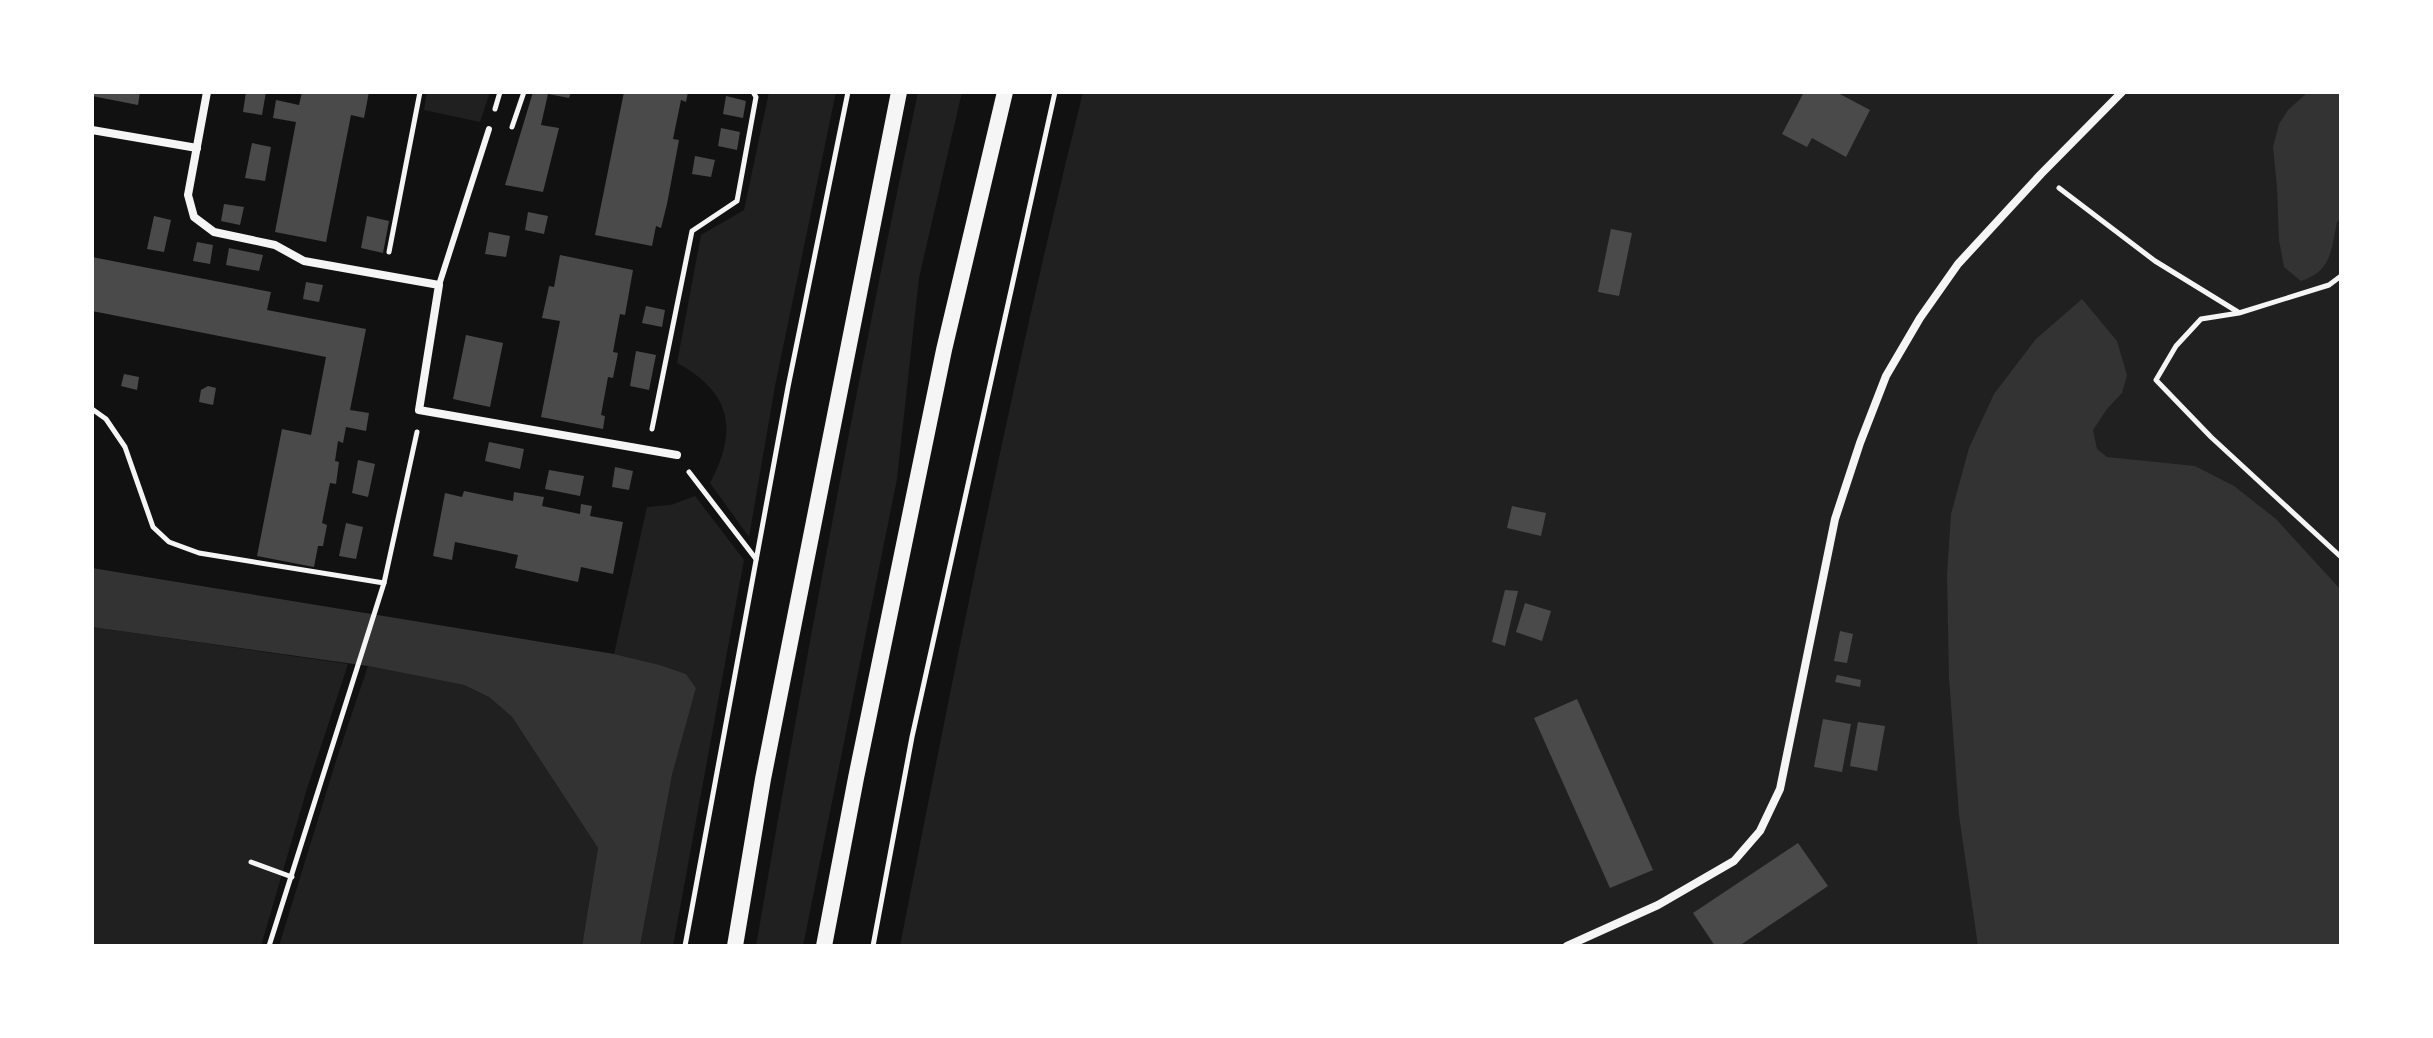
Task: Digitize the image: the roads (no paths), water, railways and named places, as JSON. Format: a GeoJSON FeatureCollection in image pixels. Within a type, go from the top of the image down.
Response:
{"type":"FeatureCollection","features":[{"type":"Feature","properties":{"kind":"main road"},"geometry":{"type":"LineString","coordinates":[[735,946],[763,779],[899,92]]}},
{"type":"Feature","properties":{"kind":"main road"},"geometry":{"type":"LineString","coordinates":[[824,946],[944,350],[1005,92]]}},
{"type":"Feature","properties":{"kind":"street"},"geometry":{"type":"LineString","coordinates":[[207,92],[188,195],[194,217],[214,232],[275,245],[304,261],[439,285],[419,410],[677,455]]}},
{"type":"Feature","properties":{"kind":"street"},"geometry":{"type":"LineString","coordinates":[[1567,946],[1658,905],[1734,861],[1760,831],[1780,789],[1835,519],[1886,376],[1920,318],[1958,264],[2122,92]]}},
{"type":"Feature","properties":{"kind":"street"},"geometry":{"type":"LineString","coordinates":[[92,130],[197,148]]}},
{"type":"Feature","properties":{"kind":"lane"},"geometry":{"type":"LineString","coordinates":[[439,285],[489,129]]}}]}
